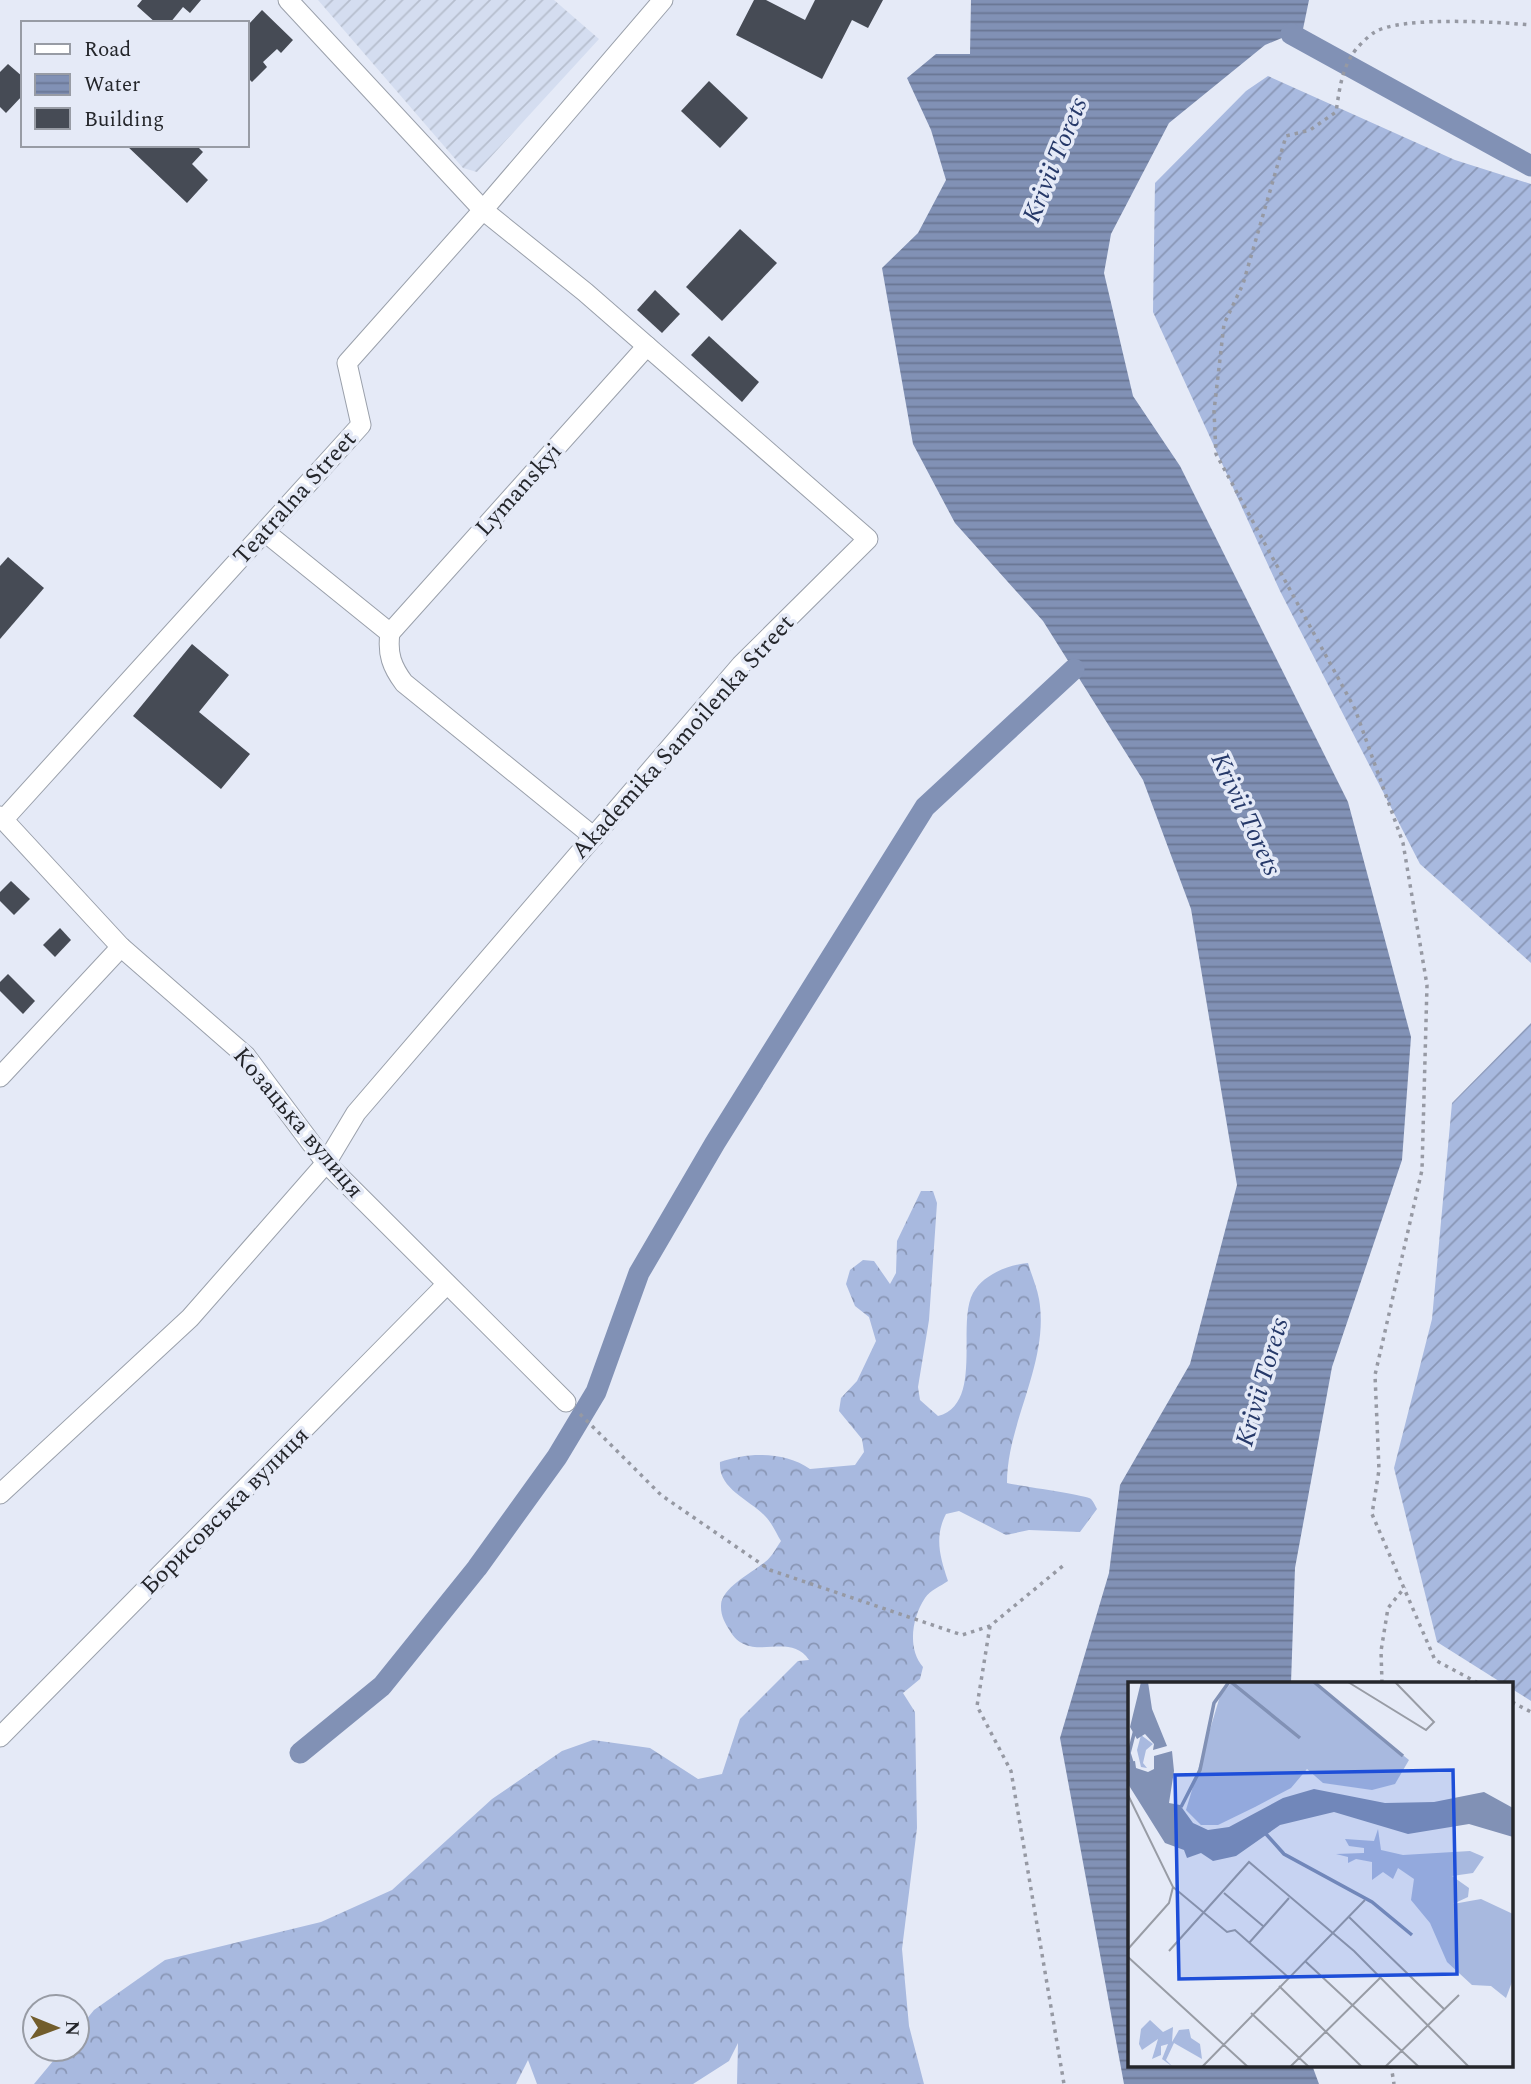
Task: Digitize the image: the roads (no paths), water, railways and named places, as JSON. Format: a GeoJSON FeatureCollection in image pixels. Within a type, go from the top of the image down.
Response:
{"type":"FeatureCollection","features":[{"type":"Feature","properties":{"kind":"street","name":"Akademika Samoilenka Street"},"geometry":{"type":"LineString","coordinates":[[0,1494],[191,1318],[326,1163],[356,1113],[741,666],[868,539],[647,346],[483,210],[288,0]]}},
{"type":"Feature","properties":{"kind":"street","name":"Teatralna Street"},"geometry":{"type":"LineString","coordinates":[[2,818],[361,425],[347,363],[483,210],[663,0]]}},
{"type":"Feature","properties":{"kind":"street","name":"Lymanskyi"},"geometry":{"type":"LineString","coordinates":[[390,633],[647,346]]}},
{"type":"Feature","properties":{"kind":"street"},"geometry":{"type":"LineString","coordinates":[[265,532],[390,633],[388,646],[392,666],[404,683],[594,837]]}},
{"type":"Feature","properties":{"kind":"street","name":"Козацька вулиця"},"geometry":{"type":"LineString","coordinates":[[2,818],[121,947],[246,1056],[326,1163],[570,1406]]}},
{"type":"Feature","properties":{"kind":"street"},"geometry":{"type":"LineString","coordinates":[[0,1077],[121,947]]}},
{"type":"Feature","properties":{"kind":"street","name":"Борисовська вулиця"},"geometry":{"type":"LineString","coordinates":[[0,1737],[447,1284]]}},
{"type":"Feature","properties":{"kind":"water","name":"Krivii Torets"},"geometry":{"type":"Polygon","coordinates":[[[971,0],[1309,0],[1303,29],[1265,45],[1169,123],[1111,234],[1104,273],[1133,396],[1180,466],[1348,802],[1411,1037],[1402,1160],[1332,1367],[1295,1568],[1291,1682],[1128,1682],[1128,2066],[1312,2066],[1319,2084],[1124,2084],[1060,1738],[1109,1573],[1120,1485],[1190,1364],[1237,1185],[1191,909],[1143,780],[1043,621],[955,523],[913,444],[882,268],[918,233],[946,180],[931,130],[907,78],[936,54],[970,54],[971,0]]]}},
{"type":"Feature","properties":{"kind":"waterway"},"geometry":{"type":"LineString","coordinates":[[1291,34],[1531,166]]}},
{"type":"Feature","properties":{"kind":"waterway"},"geometry":{"type":"LineString","coordinates":[[300,1753],[382,1686],[477,1568],[557,1457],[596,1392],[639,1273],[715,1143],[925,807],[1074,669]]}}]}
